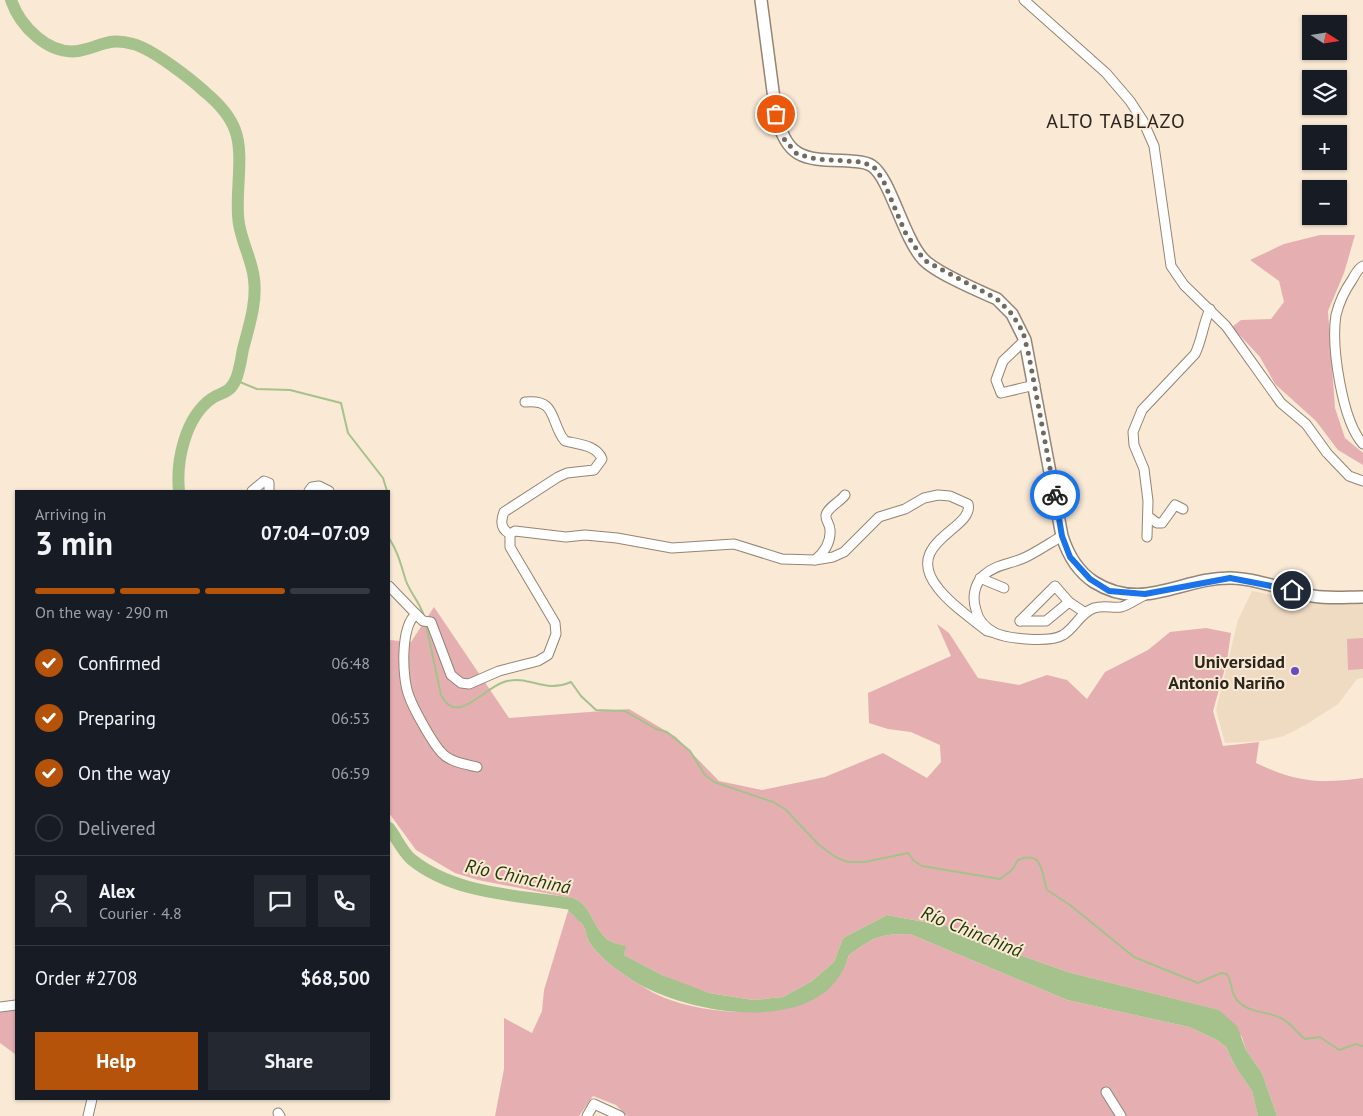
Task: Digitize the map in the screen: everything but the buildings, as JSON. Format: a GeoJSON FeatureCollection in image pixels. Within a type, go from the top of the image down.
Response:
{"type":"FeatureCollection","features":[{"type":"Feature","properties":{"kind":"main road"},"geometry":{"type":"LineString","coordinates":[[761,0],[776,114],[781,132],[788,145],[797,154],[809,158],[862,162],[874,167],[883,180],[905,232],[924,260],[997,299],[1012,314],[1025,340],[1062,536],[1070,557],[1090,579],[1109,591],[1145,594],[1230,578],[1255,581],[1316,596],[1363,597]]}},
{"type":"Feature","properties":{"kind":"street"},"geometry":{"type":"LineString","coordinates":[[1024,0],[1106,73],[1130,101],[1143,121],[1154,146],[1171,266],[1184,285],[1226,326],[1281,403],[1306,424],[1342,470],[1349,476],[1363,481]]}},
{"type":"Feature","properties":{"kind":"street"},"geometry":{"type":"LineString","coordinates":[[1363,266],[1346,289],[1336,315],[1335,343],[1342,390],[1355,435],[1363,444]]}},
{"type":"Feature","properties":{"kind":"street"},"geometry":{"type":"LineString","coordinates":[[1147,537],[1149,517],[1144,469],[1134,445],[1133,432],[1138,418],[1147,404],[1195,354],[1199,346],[1203,324],[1210,309]]}},
{"type":"Feature","properties":{"kind":"street"},"geometry":{"type":"LineString","coordinates":[[1025,340],[1003,361],[996,380],[1001,393],[1034,385]]}},
{"type":"Feature","properties":{"kind":"street"},"geometry":{"type":"LineString","coordinates":[[510,534],[504,531],[502,525],[504,512],[558,477],[567,473],[594,470],[602,459],[595,450],[562,437],[545,403],[540,401],[526,402]]}},
{"type":"Feature","properties":{"kind":"street"},"geometry":{"type":"LineString","coordinates":[[253,490],[264,482],[269,483],[269,490]]}},
{"type":"Feature","properties":{"kind":"street"},"geometry":{"type":"LineString","coordinates":[[310,490],[312,487],[319,486],[327,490]]}},
{"type":"Feature","properties":{"kind":"street"},"geometry":{"type":"LineString","coordinates":[[815,560],[824,554],[828,543],[830,530],[826,515],[828,510],[841,502],[844,495]]}},
{"type":"Feature","properties":{"kind":"street"},"geometry":{"type":"LineString","coordinates":[[510,534],[516,531],[566,536],[585,535],[639,540],[672,548],[734,544],[782,559],[815,560],[832,558],[844,552],[879,517],[904,509],[924,498],[938,495],[962,500],[968,504],[970,510],[968,515],[954,526],[931,551],[927,562],[928,571],[937,587],[946,597],[987,631],[1033,640],[1055,638],[1063,635],[1084,612],[1096,607],[1122,607],[1145,594]]}},
{"type":"Feature","properties":{"kind":"street"},"geometry":{"type":"LineString","coordinates":[[1149,517],[1156,523],[1162,523],[1175,505],[1183,510]]}},
{"type":"Feature","properties":{"kind":"street"},"geometry":{"type":"LineString","coordinates":[[390,587],[423,621],[431,623],[451,675],[461,683],[477,682],[499,671],[538,662],[548,655],[556,634],[555,623],[510,547],[510,534]]}},
{"type":"Feature","properties":{"kind":"street"},"geometry":{"type":"LineString","coordinates":[[995,633],[981,621],[975,608],[974,594],[980,578],[994,568],[1025,558],[1062,536]]}},
{"type":"Feature","properties":{"kind":"street"},"geometry":{"type":"LineString","coordinates":[[980,578],[1004,588]]}},
{"type":"Feature","properties":{"kind":"street"},"geometry":{"type":"LineString","coordinates":[[1069,602],[1046,620],[1020,620],[1055,586],[1069,602],[1084,612]]}},
{"type":"Feature","properties":{"kind":"street"},"geometry":{"type":"LineString","coordinates":[[416,614],[409,625],[404,652],[408,694],[415,711],[441,752],[448,758],[477,767]]}},
{"type":"Feature","properties":{"kind":"street"},"geometry":{"type":"LineString","coordinates":[[0,1007],[15,1005]]}},
{"type":"Feature","properties":{"kind":"street"},"geometry":{"type":"LineString","coordinates":[[1106,1092],[1121,1116]]}},
{"type":"Feature","properties":{"kind":"street"},"geometry":{"type":"LineString","coordinates":[[88,1116],[92,1100]]}},
{"type":"Feature","properties":{"kind":"street"},"geometry":{"type":"LineString","coordinates":[[587,1116],[594,1104],[620,1116]]}},
{"type":"Feature","properties":{"kind":"shaded area"},"geometry":{"type":"Polygon","coordinates":[[[1320,235],[1355,235],[1344,273],[1328,311],[1335,408],[1345,438],[1363,453],[1363,465],[1338,450],[1316,421],[1275,384],[1260,357],[1232,327],[1241,320],[1271,319],[1284,302],[1279,281],[1250,260],[1284,244],[1320,235]]]}},
{"type":"Feature","properties":{"kind":"shaded area","name":"Universidad Antonio Nariño"},"geometry":{"type":"Polygon","coordinates":[[[1252,591],[1318,604],[1363,604],[1363,678],[1357,679],[1338,704],[1284,736],[1262,741],[1225,743],[1216,710],[1238,620],[1252,591]]]}},
{"type":"Feature","properties":{"kind":"shaded area"},"geometry":{"type":"Polygon","coordinates":[[[434,607],[509,718],[629,709],[676,737],[719,781],[762,790],[825,777],[883,753],[927,778],[941,762],[940,745],[911,732],[888,729],[869,723],[868,693],[951,656],[937,624],[949,633],[978,678],[1019,685],[1047,675],[1067,680],[1087,699],[1105,672],[1148,650],[1170,632],[1206,628],[1231,633],[1227,661],[1213,711],[1223,746],[1259,742],[1256,763],[1296,778],[1334,781],[1363,778],[1363,1116],[1277,1116],[1262,1073],[1246,1050],[1242,1037],[1218,1010],[1071,973],[997,947],[951,927],[887,915],[843,938],[834,962],[812,981],[783,997],[753,1000],[709,993],[693,988],[662,975],[624,955],[625,946],[607,939],[589,912],[576,899],[478,880],[455,873],[416,850],[390,814],[390,640],[411,642],[434,607]]]}},
{"type":"Feature","properties":{"kind":"shaded area"},"geometry":{"type":"Polygon","coordinates":[[[1363,638],[1363,669],[1348,670],[1347,639],[1363,638]]]}},
{"type":"Feature","properties":{"kind":"shaded area"},"geometry":{"type":"Polygon","coordinates":[[[576,899],[589,912],[607,939],[626,946],[624,955],[662,975],[709,993],[753,1000],[783,997],[812,981],[834,962],[843,938],[887,915],[951,927],[997,947],[1071,973],[1219,1010],[1237,1026],[1246,1050],[1262,1073],[1277,1116],[1258,1116],[1252,1091],[1235,1066],[1226,1047],[1217,1040],[1189,1027],[1067,1000],[910,934],[883,936],[871,940],[849,955],[835,982],[813,1000],[785,1009],[752,1012],[719,1010],[686,1003],[656,992],[632,980],[603,958],[589,942],[581,922],[568,911],[576,899]]]}},
{"type":"Feature","properties":{"kind":"shaded area"},"geometry":{"type":"Polygon","coordinates":[[[568,911],[581,922],[589,942],[598,953],[621,972],[648,990],[665,998],[688,1005],[714,1010],[742,1012],[770,1011],[797,1005],[820,994],[838,978],[849,955],[871,940],[883,936],[910,934],[1067,1000],[1189,1027],[1217,1040],[1226,1047],[1235,1066],[1252,1091],[1258,1116],[627,1116],[616,1105],[593,1096],[579,1116],[495,1116],[504,1069],[504,1018],[532,1033],[542,1011],[544,990],[568,911]]]}},
{"type":"Feature","properties":{"kind":"shaded area"},"geometry":{"type":"Polygon","coordinates":[[[15,1008],[15,1054],[0,1043],[0,1009],[15,1008]]]}},
{"type":"Feature","properties":{"kind":"waterway","name":"Río Chinchiná"},"geometry":{"type":"LineString","coordinates":[[11,0],[15,10],[28,29],[37,37],[56,48],[78,51],[104,43],[124,42],[150,51],[181,72],[210,96],[226,114],[235,130],[239,151],[239,224],[253,272],[255,288],[253,306],[236,379],[231,388],[215,396],[202,407],[195,417],[184,441],[179,467],[179,490]]}},
{"type":"Feature","properties":{"kind":"waterway"},"geometry":{"type":"LineString","coordinates":[[235,380],[257,389],[290,390],[341,403],[348,433],[383,478],[387,490]]}},
{"type":"Feature","properties":{"kind":"waterway"},"geometry":{"type":"LineString","coordinates":[[390,540],[408,586],[424,616]]}},
{"type":"Feature","properties":{"kind":"waterway"},"geometry":{"type":"LineString","coordinates":[[426,625],[441,695],[447,704],[462,707],[496,686],[513,680],[552,686],[571,682],[581,696],[596,710],[625,711],[656,729],[667,732],[690,751],[705,775],[714,782],[773,802],[785,809],[819,845],[837,858],[848,862],[865,862],[908,853],[913,860],[922,866],[1000,879],[1012,870],[1018,860],[1033,858],[1040,865],[1047,890],[1070,905],[1134,957],[1198,983],[1221,973],[1227,974],[1235,997],[1241,1004],[1252,1010],[1281,1018],[1288,1022],[1305,1039],[1320,1037],[1339,1050],[1356,1044],[1363,1046]]}},
{"type":"Feature","properties":{"kind":"waterway","name":"Río Chinchiná"},"geometry":{"type":"LineString","coordinates":[[390,830],[411,859],[428,871],[447,880],[488,892],[572,904],[582,916]]}},
{"type":"Feature","properties":{"kind":"way so far"},"geometry":{"type":"LineString","coordinates":[[776,114],[784,139],[797,154],[816,159],[862,162],[874,167],[883,180],[905,232],[924,260],[951,277],[997,299],[1012,314],[1023,332],[1029,356],[1055,495]]}},
{"type":"Feature","properties":{"kind":"place","name":"Universidad Antonio Nariño"},"geometry":{"type":"Point","coordinates":[1295,671]}},
{"type":"Feature","properties":{"kind":"district","name":"ALTO TABLAZO"},"geometry":{"type":"Point","coordinates":[1116,121]}},
{"type":"Feature","properties":{"kind":"route"},"geometry":{"type":"LineString","coordinates":[[1055,495],[1062,536],[1070,557],[1090,579],[1109,591],[1135,595],[1145,594],[1230,578],[1255,581],[1292,590]]}}]}
